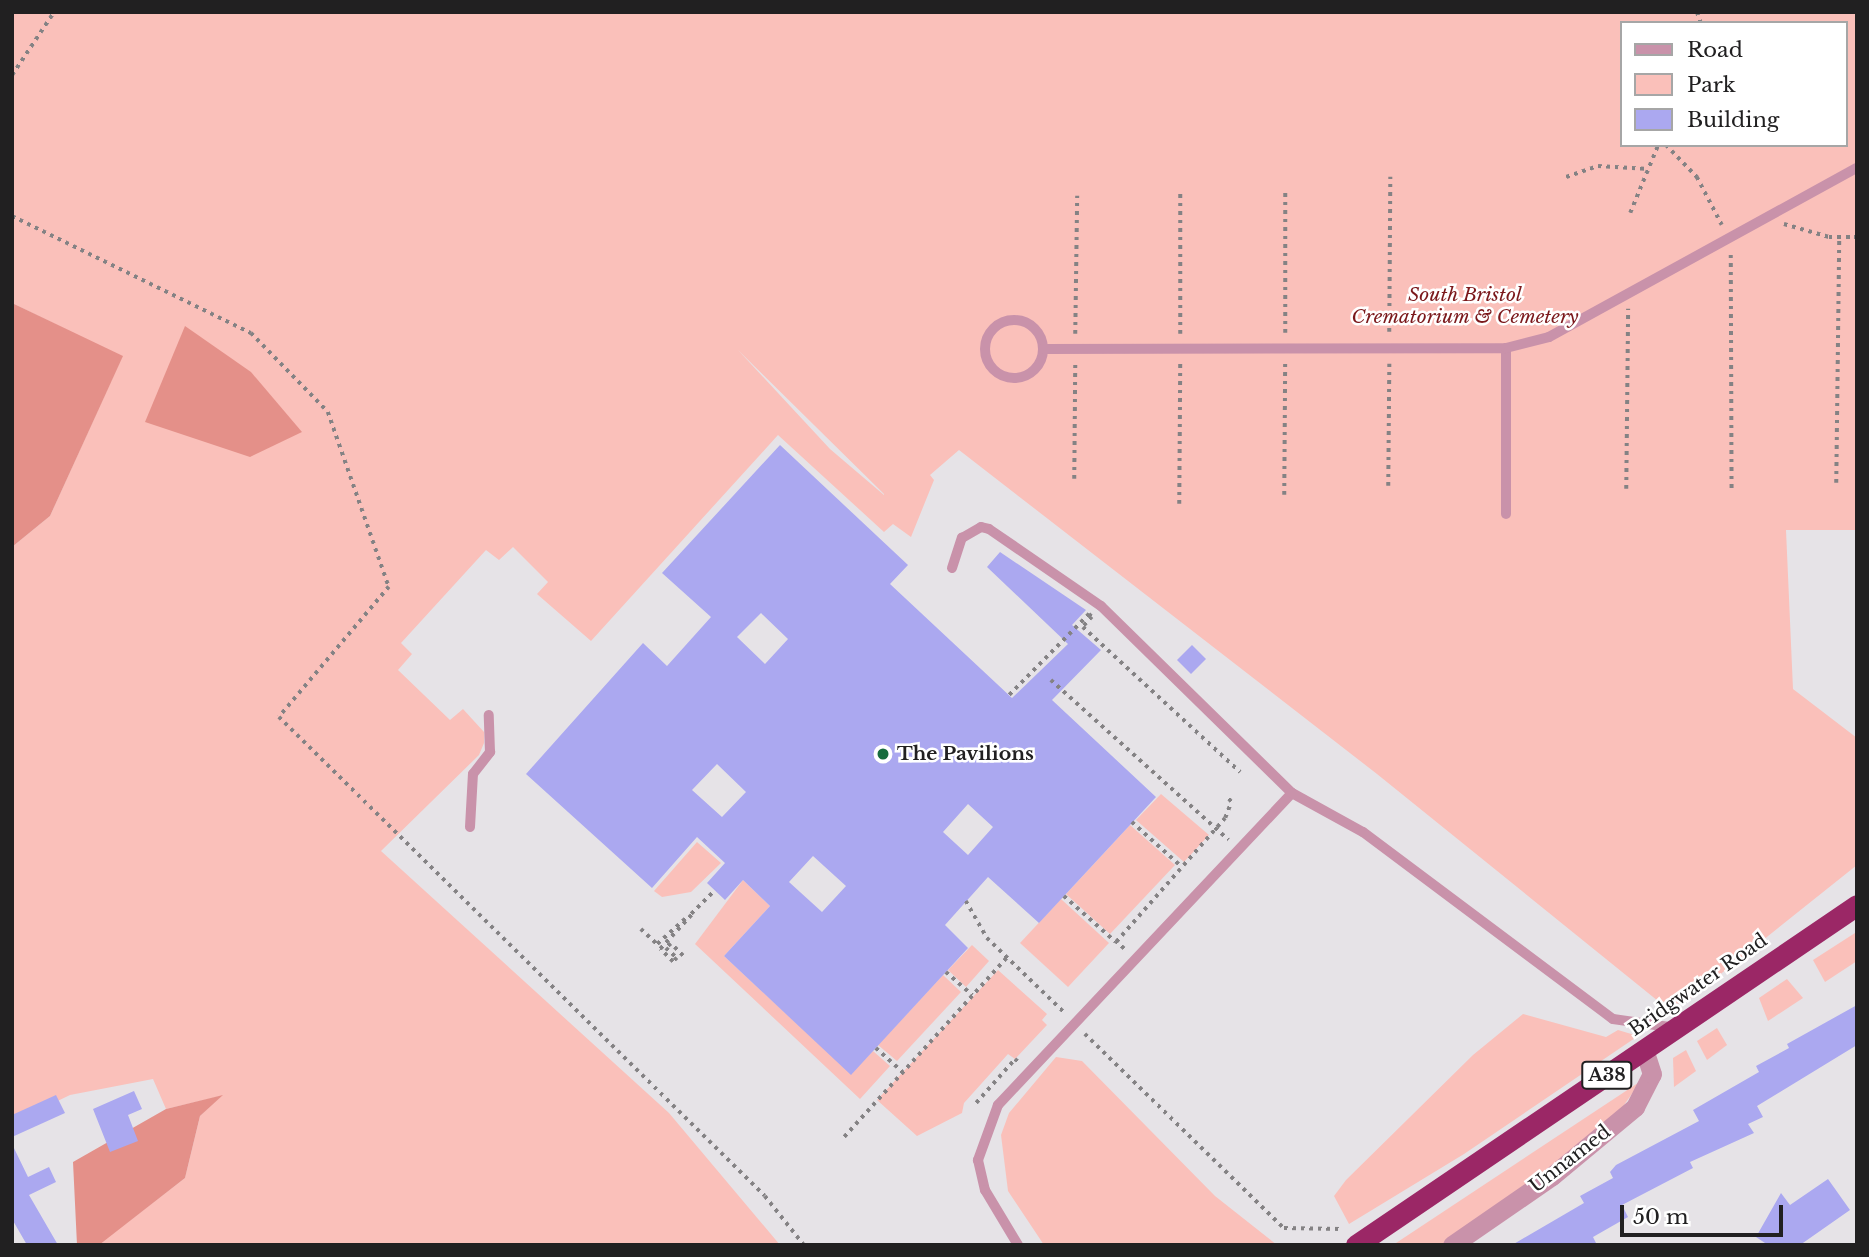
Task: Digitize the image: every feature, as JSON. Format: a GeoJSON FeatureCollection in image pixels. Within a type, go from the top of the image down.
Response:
{"type":"FeatureCollection","features":[{"type":"Feature","properties":{"kind":"highway","name":"Bridgwater Road"},"geometry":{"type":"LineString","coordinates":[[1357,1244],[1857,905]]}},
{"type":"Feature","properties":{"kind":"street","name":"Unnamed"},"geometry":{"type":"LineString","coordinates":[[1452,1245],[1552,1176],[1635,1107],[1652,1074],[1644,1050]]}},
{"type":"Feature","properties":{"kind":"lane"},"geometry":{"type":"LineString","coordinates":[[1043,349],[1506,348],[1549,337],[1857,169]]}},
{"type":"Feature","properties":{"kind":"lane"},"geometry":{"type":"LineString","coordinates":[[1012,319],[1037,331],[1043,349],[1037,368],[1020,378],[993,370],[984,353],[988,334],[1012,319]]}},
{"type":"Feature","properties":{"kind":"lane"},"geometry":{"type":"LineString","coordinates":[[1506,348],[1506,514]]}},
{"type":"Feature","properties":{"kind":"lane"},"geometry":{"type":"LineString","coordinates":[[952,568],[962,538],[981,527],[989,529],[1101,606],[1292,793],[1363,832],[1613,1019],[1675,1028]]}},
{"type":"Feature","properties":{"kind":"lane"},"geometry":{"type":"LineString","coordinates":[[470,827],[473,774],[490,752],[489,715]]}},
{"type":"Feature","properties":{"kind":"lane"},"geometry":{"type":"LineString","coordinates":[[1018,1245],[985,1190],[978,1160],[999,1105],[1069,1018],[1292,793]]}},
{"type":"Feature","properties":{"kind":"path"},"geometry":{"type":"LineString","coordinates":[[12,75],[54,12]]}},
{"type":"Feature","properties":{"kind":"path"},"geometry":{"type":"LineString","coordinates":[[1630,213],[1657,147]]}},
{"type":"Feature","properties":{"kind":"path"},"geometry":{"type":"LineString","coordinates":[[1667,147],[1697,177],[1730,238],[1732,491]]}},
{"type":"Feature","properties":{"kind":"path"},"geometry":{"type":"LineString","coordinates":[[1566,177],[1598,166],[1649,169]]}},
{"type":"Feature","properties":{"kind":"path"},"geometry":{"type":"LineString","coordinates":[[1074,479],[1077,196]]}},
{"type":"Feature","properties":{"kind":"path"},"geometry":{"type":"LineString","coordinates":[[1777,213],[1785,225],[1839,237],[1857,237]]}},
{"type":"Feature","properties":{"kind":"path"},"geometry":{"type":"LineString","coordinates":[[12,216],[251,333],[328,412],[389,587],[279,717],[765,1196],[804,1245]]}},
{"type":"Feature","properties":{"kind":"path"},"geometry":{"type":"LineString","coordinates":[[1836,483],[1839,237]]}},
{"type":"Feature","properties":{"kind":"path"},"geometry":{"type":"LineString","coordinates":[[1626,489],[1627,293]]}},
{"type":"Feature","properties":{"kind":"path"},"geometry":{"type":"LineString","coordinates":[[1009,695],[1089,614],[1092,617],[1083,627],[1240,772]]}},
{"type":"Feature","properties":{"kind":"path"},"geometry":{"type":"LineString","coordinates":[[1051,680],[1237,847]]}},
{"type":"Feature","properties":{"kind":"path"},"geometry":{"type":"LineString","coordinates":[[1116,942],[1216,828],[1231,802],[1226,796]]}},
{"type":"Feature","properties":{"kind":"path"},"geometry":{"type":"LineString","coordinates":[[1132,822],[1182,867]]}},
{"type":"Feature","properties":{"kind":"path"},"geometry":{"type":"LineString","coordinates":[[683,956],[671,944],[666,948],[677,958],[673,962],[660,949],[715,890]]}},
{"type":"Feature","properties":{"kind":"path"},"geometry":{"type":"LineString","coordinates":[[1064,896],[1128,953]]}},
{"type":"Feature","properties":{"kind":"path"},"geometry":{"type":"LineString","coordinates":[[967,901],[987,938],[1284,1228],[1351,1229],[1357,1244]]}},
{"type":"Feature","properties":{"kind":"path"},"geometry":{"type":"LineString","coordinates":[[641,929],[657,944],[693,913]]}},
{"type":"Feature","properties":{"kind":"path"},"geometry":{"type":"LineString","coordinates":[[844,1137],[1007,957]]}},
{"type":"Feature","properties":{"kind":"path"},"geometry":{"type":"LineString","coordinates":[[946,972],[972,995]]}},
{"type":"Feature","properties":{"kind":"path"},"geometry":{"type":"LineString","coordinates":[[1069,1018],[1075,1006]]}},
{"type":"Feature","properties":{"kind":"path"},"geometry":{"type":"LineString","coordinates":[[876,1048],[903,1072]]}},
{"type":"Feature","properties":{"kind":"green space","name":"South Bristol Crematorium & Cemetery"},"geometry":{"type":"Polygon","coordinates":[[[12,12],[1857,12],[1857,530],[1786,530],[1793,689],[1857,738],[1857,865],[1683,1004],[1658,1001],[1377,774],[959,450],[930,475],[934,480],[911,537],[893,524],[884,532],[778,435],[591,641],[537,594],[548,582],[513,547],[499,560],[486,550],[401,643],[412,654],[398,670],[450,720],[463,709],[484,732],[484,743],[479,755],[381,851],[669,1113],[780,1245],[98,1245],[185,1178],[200,1116],[221,1096],[166,1109],[153,1079],[70,1095],[12,1123],[12,547],[50,516],[122,357],[12,303],[12,12]],[[738,350],[830,449],[884,494],[738,350]]]}},
{"type":"Feature","properties":{"kind":"green space"},"geometry":{"type":"Polygon","coordinates":[[[1161,794],[1209,835],[1184,862],[1136,820],[1161,794]]]}},
{"type":"Feature","properties":{"kind":"green space"},"geometry":{"type":"Polygon","coordinates":[[[1130,825],[1175,865],[1110,934],[1066,894],[1130,825]]]}},
{"type":"Feature","properties":{"kind":"green space"},"geometry":{"type":"Polygon","coordinates":[[[697,842],[721,863],[691,892],[662,897],[654,891],[697,842]]]}},
{"type":"Feature","properties":{"kind":"green space"},"geometry":{"type":"Polygon","coordinates":[[[743,880],[770,906],[724,956],[851,1074],[873,1051],[890,1066],[860,1099],[695,944],[743,880]]]}},
{"type":"Feature","properties":{"kind":"green space"},"geometry":{"type":"Polygon","coordinates":[[[1061,899],[1109,943],[1068,987],[1020,943],[1061,899]]]}},
{"type":"Feature","properties":{"kind":"green space"},"geometry":{"type":"Polygon","coordinates":[[[1855,933],[1857,961],[1825,982],[1813,960],[1855,933]]]}},
{"type":"Feature","properties":{"kind":"green space"},"geometry":{"type":"Polygon","coordinates":[[[972,945],[989,961],[966,987],[948,970],[972,945]]]}},
{"type":"Feature","properties":{"kind":"green space"},"geometry":{"type":"Polygon","coordinates":[[[998,970],[1047,1014],[1042,1020],[1047,1025],[1015,1059],[1008,1054],[964,1103],[962,1113],[917,1136],[877,1100],[998,970]]]}},
{"type":"Feature","properties":{"kind":"green space"},"geometry":{"type":"Polygon","coordinates":[[[943,975],[961,992],[897,1061],[878,1045],[943,975]]]}},
{"type":"Feature","properties":{"kind":"green space"},"geometry":{"type":"Polygon","coordinates":[[[1787,979],[1803,998],[1768,1021],[1759,998],[1787,979]]]}},
{"type":"Feature","properties":{"kind":"green space"},"geometry":{"type":"Polygon","coordinates":[[[1523,1014],[1606,1037],[1618,1030],[1638,1036],[1464,1154],[1349,1224],[1334,1196],[1346,1180],[1473,1055],[1523,1014]]]}},
{"type":"Feature","properties":{"kind":"green space"},"geometry":{"type":"Polygon","coordinates":[[[1717,1028],[1727,1045],[1707,1060],[1697,1041],[1717,1028]]]}},
{"type":"Feature","properties":{"kind":"green space"},"geometry":{"type":"Polygon","coordinates":[[[1686,1050],[1696,1071],[1674,1087],[1673,1058],[1686,1050]]]}},
{"type":"Feature","properties":{"kind":"green space"},"geometry":{"type":"Polygon","coordinates":[[[1056,1057],[1082,1061],[1215,1196],[1277,1245],[1044,1245],[1008,1191],[1001,1135],[1009,1113],[1056,1057]]]}},
{"type":"Feature","properties":{"kind":"green space"},"geometry":{"type":"Polygon","coordinates":[[[1641,1081],[1612,1122],[1443,1245],[1393,1245],[1641,1081]]]}},
{"type":"Feature","properties":{"kind":"shaded area"},"geometry":{"type":"Polygon","coordinates":[[[12,303],[123,356],[50,516],[12,547],[12,303]]]}},
{"type":"Feature","properties":{"kind":"shaded area"},"geometry":{"type":"Polygon","coordinates":[[[185,326],[251,372],[302,432],[250,457],[145,422],[185,326]]]}},
{"type":"Feature","properties":{"kind":"shaded area"},"geometry":{"type":"Polygon","coordinates":[[[223,1095],[200,1116],[185,1178],[99,1245],[77,1245],[73,1162],[166,1109],[223,1095]]]}},
{"type":"Feature","properties":{"kind":"building","name":"The Pavilions"},"geometry":{"type":"Polygon","coordinates":[[[780,445],[908,565],[890,584],[1012,698],[1068,644],[987,567],[1000,552],[1086,610],[1072,625],[1101,650],[1052,700],[1156,797],[1039,923],[988,877],[945,925],[968,948],[851,1075],[724,956],[770,906],[743,880],[725,900],[707,883],[725,863],[697,837],[652,888],[526,774],[643,643],[667,666],[711,617],[662,573],[780,445]],[[761,613],[737,637],[765,664],[788,639],[761,613]],[[717,764],[692,790],[722,817],[746,792],[717,764]],[[968,804],[943,832],[968,855],[993,827],[968,804]],[[813,856],[789,882],[822,912],[846,886],[813,856]]]}},
{"type":"Feature","properties":{"kind":"building"},"geometry":{"type":"Polygon","coordinates":[[[1192,645],[1206,659],[1191,674],[1177,660],[1192,645]]]}},
{"type":"Feature","properties":{"kind":"building"},"geometry":{"type":"Polygon","coordinates":[[[1857,1005],[1857,1045],[1757,1106],[1763,1117],[1748,1124],[1754,1133],[1690,1162],[1693,1168],[1622,1205],[1628,1217],[1593,1237],[1597,1245],[1512,1245],[1584,1203],[1580,1196],[1613,1178],[1610,1172],[1616,1165],[1699,1121],[1693,1110],[1759,1072],[1756,1066],[1789,1048],[1787,1044],[1857,1005]]]}},
{"type":"Feature","properties":{"kind":"building"},"geometry":{"type":"Polygon","coordinates":[[[134,1091],[142,1109],[128,1115],[138,1141],[110,1152],[93,1109],[134,1091]]]}},
{"type":"Feature","properties":{"kind":"building"},"geometry":{"type":"Polygon","coordinates":[[[56,1095],[65,1113],[12,1137],[12,1115],[56,1095]]]}},
{"type":"Feature","properties":{"kind":"building"},"geometry":{"type":"Polygon","coordinates":[[[12,1144],[28,1177],[49,1167],[56,1182],[29,1195],[58,1245],[27,1245],[12,1219],[12,1144]]]}},
{"type":"Feature","properties":{"kind":"building"},"geometry":{"type":"Polygon","coordinates":[[[1828,1179],[1850,1210],[1800,1245],[1768,1245],[1756,1237],[1781,1193],[1790,1205],[1828,1179]]]}},
{"type":"Feature","properties":{"kind":"place","name":"The Pavilions"},"geometry":{"type":"Point","coordinates":[883,754]}}]}
